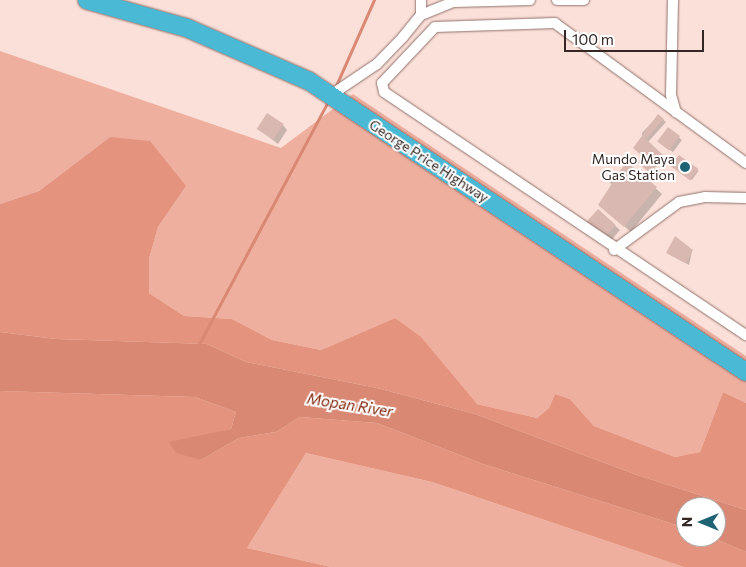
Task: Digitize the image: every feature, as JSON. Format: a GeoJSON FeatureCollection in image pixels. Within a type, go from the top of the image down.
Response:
{"type":"FeatureCollection","features":[{"type":"Feature","properties":{"kind":"highway","name":"George Price Highway"},"geometry":{"type":"LineString","coordinates":[[87,0],[123,5],[234,45],[309,80],[328,96],[746,372]]}},
{"type":"Feature","properties":{"kind":"street"},"geometry":{"type":"LineString","coordinates":[[421,0],[421,15]]}},
{"type":"Feature","properties":{"kind":"street"},"geometry":{"type":"LineString","coordinates":[[328,96],[377,64],[421,15],[454,2],[530,0]]}},
{"type":"Feature","properties":{"kind":"street"},"geometry":{"type":"LineString","coordinates":[[557,0],[584,0]]}},
{"type":"Feature","properties":{"kind":"street"},"geometry":{"type":"LineString","coordinates":[[673,0],[671,95],[676,112]]}},
{"type":"Feature","properties":{"kind":"street"},"geometry":{"type":"LineString","coordinates":[[746,163],[555,23],[435,27],[384,77],[384,92],[614,250],[746,336]]}},
{"type":"Feature","properties":{"kind":"street"},"geometry":{"type":"LineString","coordinates":[[614,250],[680,202],[705,197],[746,198]]}},
{"type":"Feature","properties":{"kind":"shaded area"},"geometry":{"type":"Polygon","coordinates":[[[0,51],[281,148],[353,94],[746,356],[746,403],[723,392],[700,452],[675,457],[594,426],[570,399],[555,394],[549,408],[537,418],[477,404],[395,318],[321,350],[272,340],[232,319],[184,316],[149,293],[149,259],[158,227],[186,186],[110,137],[39,191],[0,204],[0,51]]]}},
{"type":"Feature","properties":{"kind":"shaded area"},"geometry":{"type":"Polygon","coordinates":[[[110,137],[150,141],[186,186],[158,227],[149,259],[149,293],[184,316],[232,319],[272,340],[321,350],[395,318],[421,337],[477,404],[537,418],[549,408],[555,394],[570,399],[594,426],[675,457],[700,452],[723,392],[746,403],[746,510],[726,504],[726,497],[706,497],[634,474],[475,414],[377,388],[246,362],[207,344],[56,339],[0,332],[0,204],[39,191],[110,137]]]}},
{"type":"Feature","properties":{"kind":"shaded area"},"geometry":{"type":"Polygon","coordinates":[[[0,391],[195,397],[236,412],[231,429],[189,441],[201,460],[239,438],[276,432],[300,417],[377,423],[483,464],[676,525],[676,547],[726,547],[726,543],[746,552],[746,567],[684,567],[432,482],[306,453],[247,548],[331,567],[0,567],[0,391]]]}},
{"type":"Feature","properties":{"kind":"shaded area"},"geometry":{"type":"Polygon","coordinates":[[[306,453],[432,482],[684,567],[331,567],[247,548],[306,453]]]}},
{"type":"Feature","properties":{"kind":"water","name":"Mopan River"},"geometry":{"type":"Polygon","coordinates":[[[0,332],[56,339],[207,344],[246,362],[377,388],[475,414],[634,474],[706,497],[676,497],[676,525],[483,464],[377,423],[300,417],[276,432],[239,438],[201,460],[176,453],[169,442],[231,429],[236,412],[195,397],[0,391],[0,332]]]}},
{"type":"Feature","properties":{"kind":"water"},"geometry":{"type":"Polygon","coordinates":[[[726,504],[746,510],[746,552],[726,543],[726,504]]]}},
{"type":"Feature","properties":{"kind":"building"},"geometry":{"type":"Polygon","coordinates":[[[267,113],[284,124],[273,140],[257,129],[267,113]]]}},
{"type":"Feature","properties":{"kind":"building"},"geometry":{"type":"Polygon","coordinates":[[[658,114],[664,119],[646,139],[663,155],[651,163],[656,169],[651,174],[637,162],[643,157],[633,148],[658,114]]]}},
{"type":"Feature","properties":{"kind":"building"},"geometry":{"type":"Polygon","coordinates":[[[668,127],[680,136],[669,150],[657,141],[668,127]]]}},
{"type":"Feature","properties":{"kind":"building"},"geometry":{"type":"Polygon","coordinates":[[[679,155],[698,169],[690,180],[671,166],[679,155]]]}},
{"type":"Feature","properties":{"kind":"building"},"geometry":{"type":"Polygon","coordinates":[[[626,162],[657,187],[624,227],[598,205],[626,162]]]}},
{"type":"Feature","properties":{"kind":"building"},"geometry":{"type":"Polygon","coordinates":[[[598,209],[616,225],[604,238],[586,222],[598,209]]]}},
{"type":"Feature","properties":{"kind":"building"},"geometry":{"type":"Polygon","coordinates":[[[675,236],[693,250],[686,263],[666,253],[675,236]]]}},
{"type":"Feature","properties":{"kind":"waterway"},"geometry":{"type":"LineString","coordinates":[[335,88],[374,0]]}},
{"type":"Feature","properties":{"kind":"waterway"},"geometry":{"type":"LineString","coordinates":[[198,346],[328,101]]}},
{"type":"Feature","properties":{"kind":"place","name":"Mundo Maya Gas Station"},"geometry":{"type":"Point","coordinates":[685,167]}}]}
